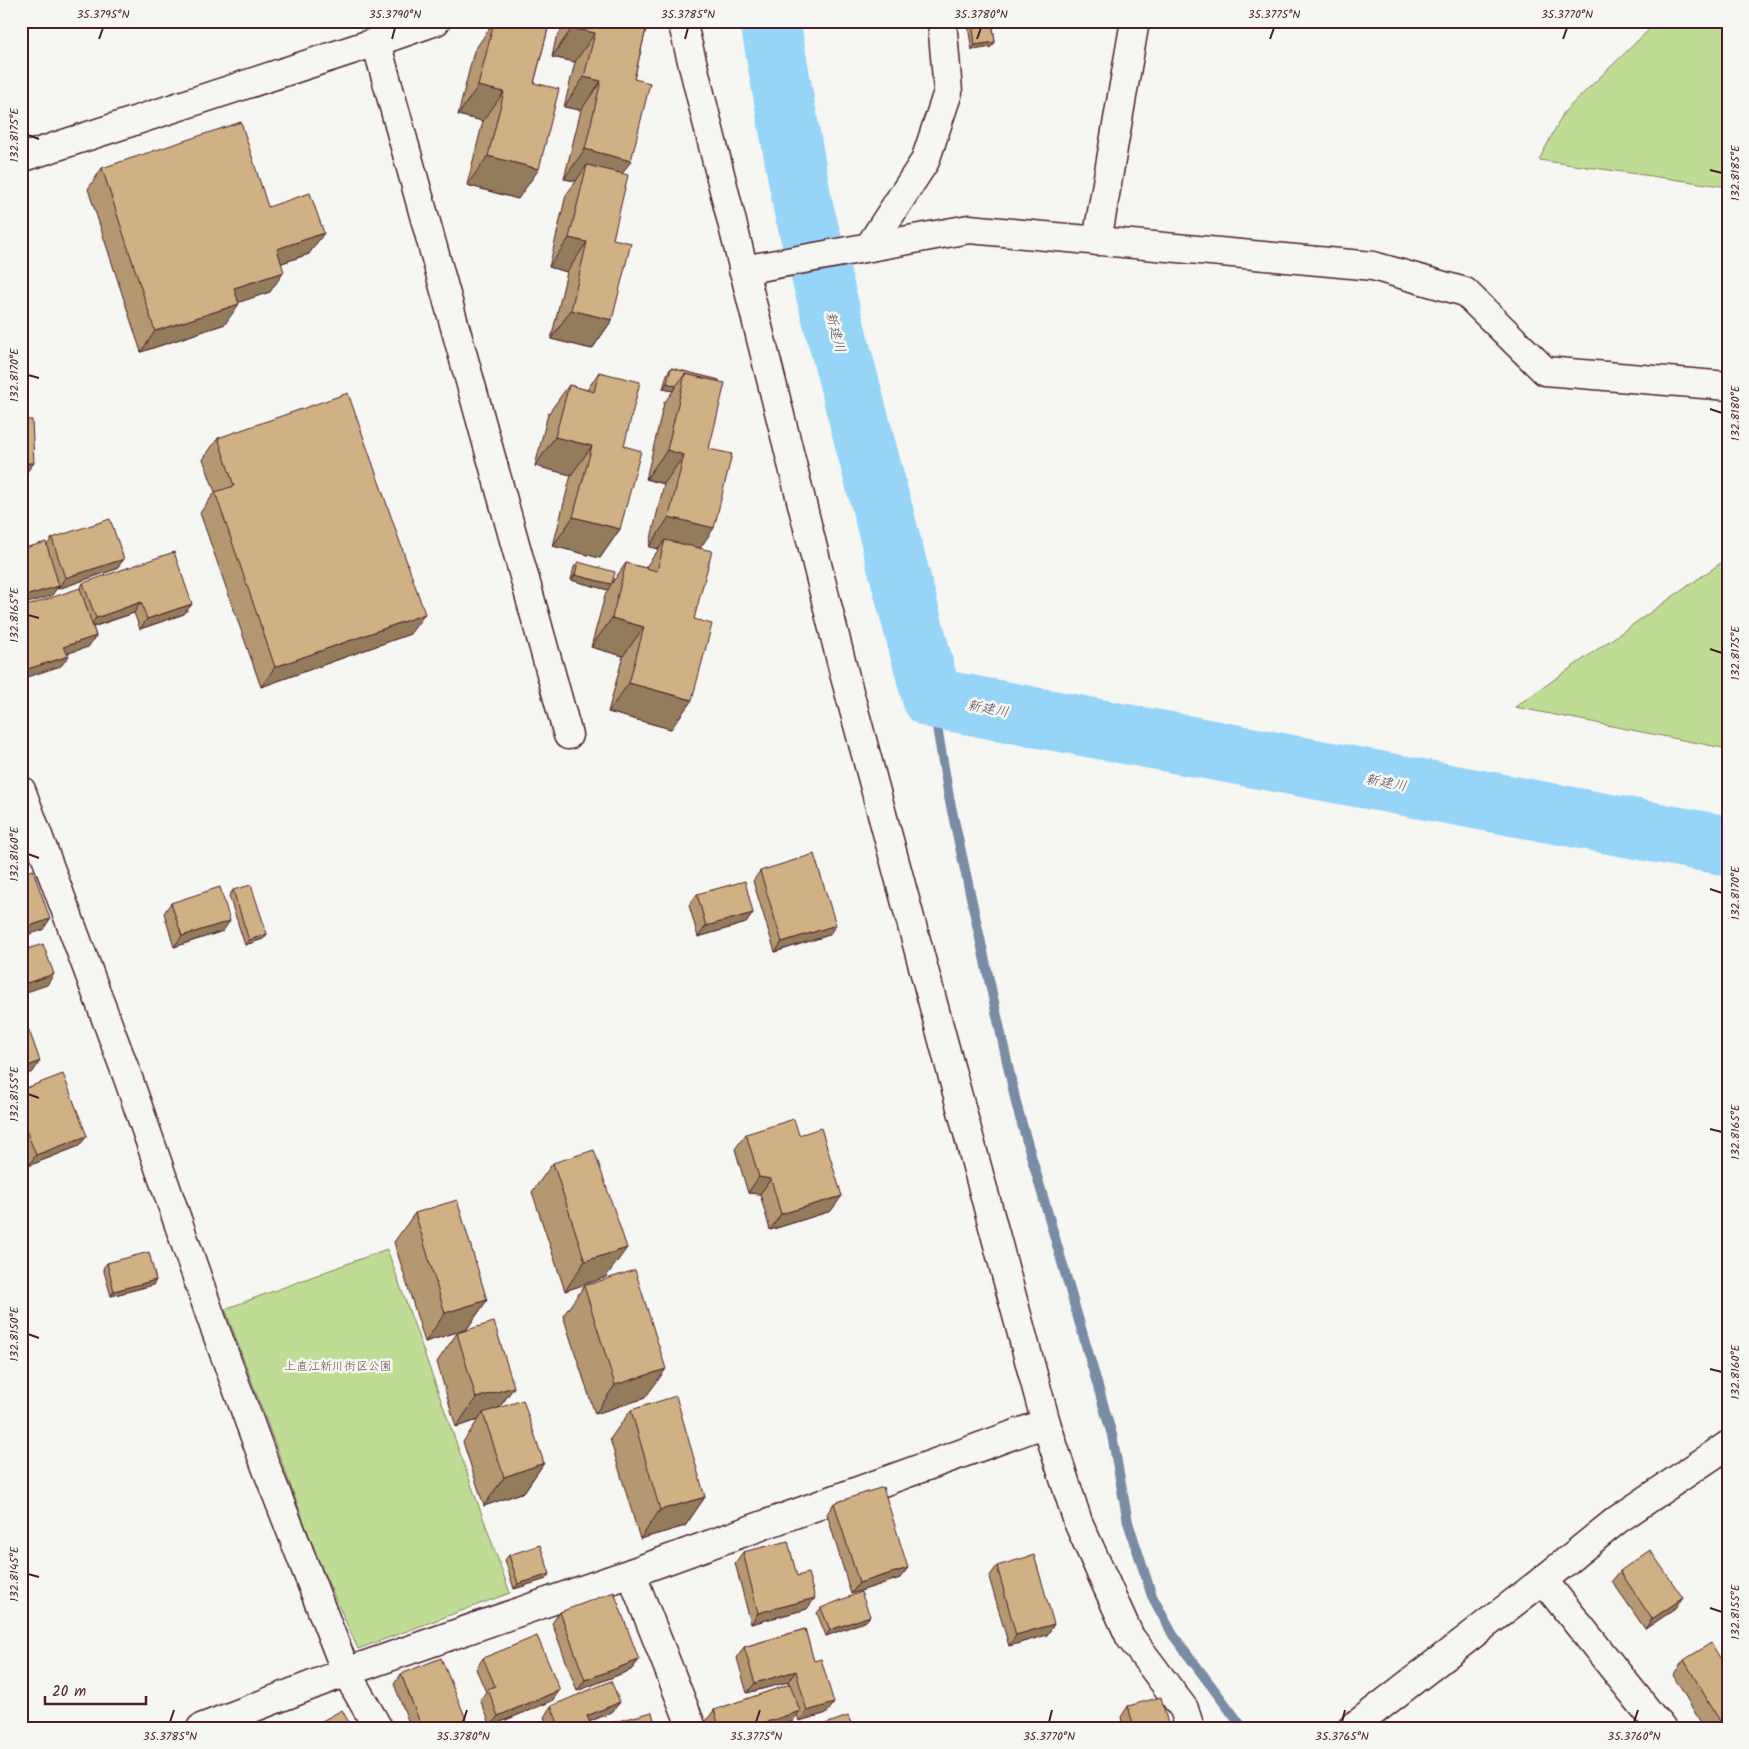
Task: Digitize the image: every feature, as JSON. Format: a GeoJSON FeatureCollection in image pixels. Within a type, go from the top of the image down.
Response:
{"type":"FeatureCollection","features":[{"type":"Feature","properties":{"kind":"street"},"geometry":{"type":"LineString","coordinates":[[21,158],[436,21]]}},
{"type":"Feature","properties":{"kind":"street"},"geometry":{"type":"LineString","coordinates":[[682,21],[844,673],[1046,1423],[1078,1522],[1130,1637],[1184,1709],[1190,1728]]}},
{"type":"Feature","properties":{"kind":"street"},"geometry":{"type":"LineString","coordinates":[[869,247],[925,161],[948,92],[942,21]]}},
{"type":"Feature","properties":{"kind":"street"},"geometry":{"type":"LineString","coordinates":[[1097,241],[1134,21]]}},
{"type":"Feature","properties":{"kind":"street"},"geometry":{"type":"LineString","coordinates":[[376,42],[568,735]]}},
{"type":"Feature","properties":{"kind":"street"},"geometry":{"type":"LineString","coordinates":[[744,270],[969,229],[1373,266],[1465,292],[1545,371],[1728,386]]}},
{"type":"Feature","properties":{"kind":"street"},"geometry":{"type":"LineString","coordinates":[[21,790],[128,1078],[214,1326],[346,1672],[378,1728]]}},
{"type":"Feature","properties":{"kind":"street"},"geometry":{"type":"LineString","coordinates":[[201,1728],[346,1672],[631,1573],[1046,1423]]}},
{"type":"Feature","properties":{"kind":"street"},"geometry":{"type":"LineString","coordinates":[[1352,1728],[1543,1580],[1617,1520],[1728,1444]]}},
{"type":"Feature","properties":{"kind":"street"},"geometry":{"type":"LineString","coordinates":[[631,1573],[692,1728]]}},
{"type":"Feature","properties":{"kind":"street"},"geometry":{"type":"LineString","coordinates":[[1543,1580],[1661,1728]]}},
{"type":"Feature","properties":{"kind":"green space"},"geometry":{"type":"Polygon","coordinates":[[[1658,21],[1728,21],[1728,187],[1539,160],[1564,112],[1658,21]]]}},
{"type":"Feature","properties":{"kind":"green space"},"geometry":{"type":"Polygon","coordinates":[[[1728,558],[1728,749],[1515,707],[1728,558]]]}},
{"type":"Feature","properties":{"kind":"green space","name":"上直江新川街区公園"},"geometry":{"type":"Polygon","coordinates":[[[387,1249],[510,1593],[358,1649],[318,1560],[225,1309],[387,1249]]]}},
{"type":"Feature","properties":{"kind":"building"},"geometry":{"type":"Polygon","coordinates":[[[507,21],[550,21],[534,83],[559,89],[539,169],[488,156],[504,92],[478,86],[494,22],[506,25],[507,21]]]}},
{"type":"Feature","properties":{"kind":"building"},"geometry":{"type":"Polygon","coordinates":[[[574,21],[648,21],[634,79],[650,83],[631,161],[585,149],[601,81],[584,77],[595,33],[572,28],[574,21]]]}},
{"type":"Feature","properties":{"kind":"building"},"geometry":{"type":"Polygon","coordinates":[[[972,21],[992,21],[995,42],[975,45],[972,21]]]}},
{"type":"Feature","properties":{"kind":"building"},"geometry":{"type":"Polygon","coordinates":[[[241,122],[268,207],[310,193],[324,233],[277,249],[284,272],[234,288],[239,304],[155,331],[102,168],[241,122]]]}},
{"type":"Feature","properties":{"kind":"building"},"geometry":{"type":"Polygon","coordinates":[[[587,165],[628,175],[613,239],[631,243],[612,320],[571,310],[587,242],[569,238],[587,165]]]}},
{"type":"Feature","properties":{"kind":"building"},"geometry":{"type":"Polygon","coordinates":[[[671,368],[719,380],[719,382],[685,374],[676,386],[667,383],[671,368]]]}},
{"type":"Feature","properties":{"kind":"building"},"geometry":{"type":"Polygon","coordinates":[[[599,372],[640,382],[624,446],[641,451],[620,529],[573,517],[592,446],[555,437],[569,385],[594,392],[599,372]]]}},
{"type":"Feature","properties":{"kind":"building"},"geometry":{"type":"Polygon","coordinates":[[[685,374],[725,383],[709,449],[732,454],[714,528],[669,517],[684,455],[667,450],[685,374]]]}},
{"type":"Feature","properties":{"kind":"building"},"geometry":{"type":"Polygon","coordinates":[[[348,393],[425,614],[275,667],[215,492],[234,486],[218,438],[348,393]]]}},
{"type":"Feature","properties":{"kind":"building"},"geometry":{"type":"Polygon","coordinates":[[[21,420],[32,420],[34,463],[26,463],[26,476],[21,476],[21,420]]]}},
{"type":"Feature","properties":{"kind":"building"},"geometry":{"type":"Polygon","coordinates":[[[110,519],[124,559],[65,578],[52,538],[110,519]]]}},
{"type":"Feature","properties":{"kind":"building"},"geometry":{"type":"Polygon","coordinates":[[[665,540],[712,551],[694,619],[712,624],[692,700],[629,683],[644,627],[612,618],[626,563],[657,571],[665,540]]]}},
{"type":"Feature","properties":{"kind":"building"},"geometry":{"type":"Polygon","coordinates":[[[46,542],[59,586],[21,597],[21,549],[46,542]]]}},
{"type":"Feature","properties":{"kind":"building"},"geometry":{"type":"Polygon","coordinates":[[[174,552],[192,604],[147,619],[141,602],[96,618],[83,583],[174,552]]]}},
{"type":"Feature","properties":{"kind":"building"},"geometry":{"type":"Polygon","coordinates":[[[578,562],[615,572],[612,583],[575,575],[578,562]]]}},
{"type":"Feature","properties":{"kind":"building"},"geometry":{"type":"Polygon","coordinates":[[[80,588],[96,636],[63,647],[69,656],[21,671],[21,608],[80,588]]]}},
{"type":"Feature","properties":{"kind":"building"},"geometry":{"type":"Polygon","coordinates":[[[814,854],[836,925],[782,942],[760,871],[814,854]]]}},
{"type":"Feature","properties":{"kind":"building"},"geometry":{"type":"Polygon","coordinates":[[[33,870],[50,919],[21,929],[21,874],[33,870]]]}},
{"type":"Feature","properties":{"kind":"building"},"geometry":{"type":"Polygon","coordinates":[[[745,881],[753,913],[706,926],[697,894],[745,881]]]}},
{"type":"Feature","properties":{"kind":"building"},"geometry":{"type":"Polygon","coordinates":[[[251,885],[267,934],[249,940],[233,890],[251,885]]]}},
{"type":"Feature","properties":{"kind":"building"},"geometry":{"type":"Polygon","coordinates":[[[220,887],[230,921],[182,936],[171,903],[220,887]]]}},
{"type":"Feature","properties":{"kind":"building"},"geometry":{"type":"Polygon","coordinates":[[[43,944],[54,974],[21,985],[21,951],[43,944]]]}},
{"type":"Feature","properties":{"kind":"building"},"geometry":{"type":"Polygon","coordinates":[[[29,1030],[40,1061],[21,1069],[21,1033],[29,1030]]]}},
{"type":"Feature","properties":{"kind":"building"},"geometry":{"type":"Polygon","coordinates":[[[63,1074],[87,1136],[36,1155],[21,1117],[21,1090],[63,1074]]]}},
{"type":"Feature","properties":{"kind":"building"},"geometry":{"type":"Polygon","coordinates":[[[794,1119],[799,1135],[821,1128],[842,1196],[781,1214],[771,1179],[759,1177],[746,1134],[794,1119]]]}},
{"type":"Feature","properties":{"kind":"building"},"geometry":{"type":"Polygon","coordinates":[[[594,1150],[627,1248],[585,1261],[553,1163],[594,1150]]]}},
{"type":"Feature","properties":{"kind":"building"},"geometry":{"type":"Polygon","coordinates":[[[457,1200],[487,1300],[445,1313],[415,1213],[457,1200]]]}},
{"type":"Feature","properties":{"kind":"building"},"geometry":{"type":"Polygon","coordinates":[[[149,1252],[156,1280],[114,1291],[107,1263],[149,1252]]]}},
{"type":"Feature","properties":{"kind":"building"},"geometry":{"type":"Polygon","coordinates":[[[635,1270],[666,1369],[615,1385],[584,1286],[635,1270]]]}},
{"type":"Feature","properties":{"kind":"building"},"geometry":{"type":"Polygon","coordinates":[[[494,1322],[514,1387],[476,1398],[457,1333],[494,1322]]]}},
{"type":"Feature","properties":{"kind":"building"},"geometry":{"type":"Polygon","coordinates":[[[676,1396],[705,1497],[660,1510],[631,1410],[676,1396]]]}},
{"type":"Feature","properties":{"kind":"building"},"geometry":{"type":"Polygon","coordinates":[[[523,1400],[544,1463],[504,1477],[483,1413],[523,1400]]]}},
{"type":"Feature","properties":{"kind":"building"},"geometry":{"type":"Polygon","coordinates":[[[883,1487],[908,1568],[859,1583],[834,1503],[883,1487]]]}},
{"type":"Feature","properties":{"kind":"building"},"geometry":{"type":"Polygon","coordinates":[[[788,1541],[797,1576],[808,1573],[815,1598],[758,1613],[743,1552],[788,1541]]]}},
{"type":"Feature","properties":{"kind":"building"},"geometry":{"type":"Polygon","coordinates":[[[540,1545],[550,1574],[518,1584],[509,1555],[540,1545]]]}},
{"type":"Feature","properties":{"kind":"building"},"geometry":{"type":"Polygon","coordinates":[[[1650,1550],[1683,1598],[1652,1619],[1620,1571],[1650,1550]]]}},
{"type":"Feature","properties":{"kind":"building"},"geometry":{"type":"Polygon","coordinates":[[[1034,1555],[1054,1624],[1016,1635],[997,1566],[1034,1555]]]}},
{"type":"Feature","properties":{"kind":"building"},"geometry":{"type":"Polygon","coordinates":[[[614,1592],[639,1660],[585,1680],[560,1612],[614,1592]]]}},
{"type":"Feature","properties":{"kind":"building"},"geometry":{"type":"Polygon","coordinates":[[[861,1592],[870,1616],[830,1630],[821,1608],[861,1592]]]}},
{"type":"Feature","properties":{"kind":"building"},"geometry":{"type":"Polygon","coordinates":[[[805,1629],[814,1661],[821,1659],[834,1703],[807,1711],[796,1671],[755,1683],[744,1647],[805,1629]]]}},
{"type":"Feature","properties":{"kind":"building"},"geometry":{"type":"Polygon","coordinates":[[[537,1636],[560,1690],[498,1716],[488,1689],[495,1686],[483,1658],[537,1636]]]}},
{"type":"Feature","properties":{"kind":"building"},"geometry":{"type":"Polygon","coordinates":[[[1711,1643],[1722,1661],[1728,1658],[1728,1728],[1724,1728],[1684,1660],[1711,1643]]]}},
{"type":"Feature","properties":{"kind":"building"},"geometry":{"type":"Polygon","coordinates":[[[441,1658],[466,1719],[444,1728],[422,1728],[401,1674],[441,1658]]]}},
{"type":"Feature","properties":{"kind":"building"},"geometry":{"type":"Polygon","coordinates":[[[611,1681],[620,1702],[587,1716],[592,1728],[560,1728],[551,1706],[611,1681]]]}},
{"type":"Feature","properties":{"kind":"building"},"geometry":{"type":"Polygon","coordinates":[[[790,1684],[800,1711],[764,1723],[765,1728],[720,1728],[714,1710],[790,1684]]]}},
{"type":"Feature","properties":{"kind":"building"},"geometry":{"type":"Polygon","coordinates":[[[1161,1697],[1169,1728],[1134,1728],[1128,1706],[1161,1697]]]}},
{"type":"Feature","properties":{"kind":"building"},"geometry":{"type":"Polygon","coordinates":[[[342,1710],[352,1728],[314,1728],[313,1726],[342,1710]]]}},
{"type":"Feature","properties":{"kind":"building"},"geometry":{"type":"Polygon","coordinates":[[[652,1712],[656,1728],[605,1728],[604,1725],[652,1712]]]}},
{"type":"Feature","properties":{"kind":"building"},"geometry":{"type":"Polygon","coordinates":[[[848,1716],[853,1728],[814,1728],[848,1716]]]}},
{"type":"Feature","properties":{"kind":"waterway","name":"新建川"},"geometry":{"type":"LineString","coordinates":[[770,21],[803,207],[932,698],[1728,846]]}},
{"type":"Feature","properties":{"kind":"waterway"},"geometry":{"type":"LineString","coordinates":[[932,698],[949,797],[1017,1107],[1112,1435],[1128,1522],[1152,1596],[1173,1635],[1243,1728]]}}]}
